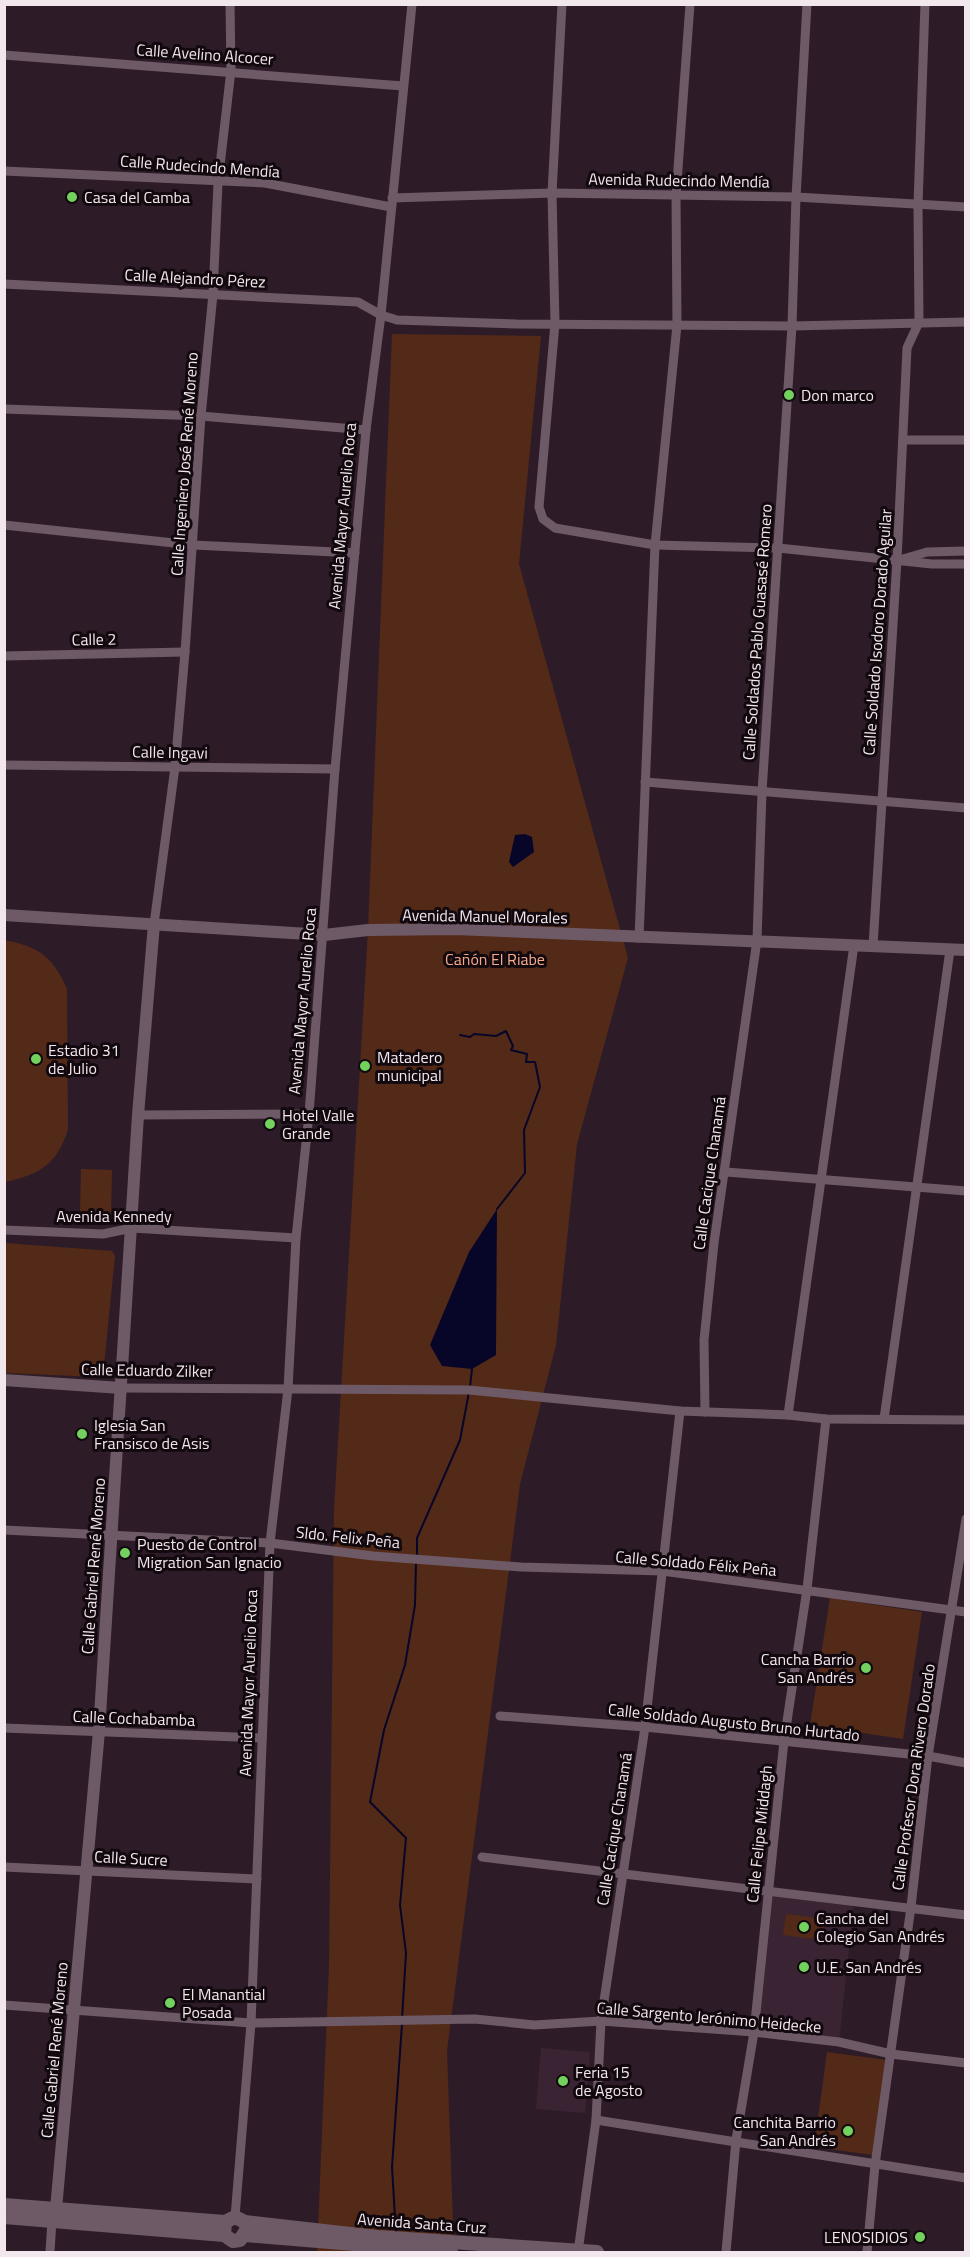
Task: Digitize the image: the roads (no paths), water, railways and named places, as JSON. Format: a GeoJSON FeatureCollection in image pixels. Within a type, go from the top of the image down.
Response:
{"type":"FeatureCollection","features":[{"type":"Feature","properties":{"kind":"main road","name":"Avenida Santa Cruz"},"geometry":{"type":"LineString","coordinates":[[4,2205],[54,2215],[234,2232],[402,2244],[597,2253]]}},
{"type":"Feature","properties":{"kind":"main road","name":"Avenida Santa Cruz"},"geometry":{"type":"LineString","coordinates":[[4,2217],[54,2215]]}},
{"type":"Feature","properties":{"kind":"main road","name":"Avenida Santa Cruz"},"geometry":{"type":"LineString","coordinates":[[402,2244],[451,2253]]}},
{"type":"Feature","properties":{"kind":"street","name":"Calle Ingeniero José René Moreno"},"geometry":{"type":"LineString","coordinates":[[154,924],[175,767],[201,416],[213,294],[218,183],[231,70],[230,4]]}},
{"type":"Feature","properties":{"kind":"street","name":"Avenida Mayor Aurelio Roca"},"geometry":{"type":"LineString","coordinates":[[234,2232],[251,2023],[270,1544],[288,1389],[296,1238],[309,1114],[335,769],[366,430],[381,315],[412,4]]}},
{"type":"Feature","properties":{"kind":"street"},"geometry":{"type":"LineString","coordinates":[[562,4],[552,193],[555,323],[539,507],[543,519],[555,528],[655,545],[778,548],[897,560],[966,564]]}},
{"type":"Feature","properties":{"kind":"street"},"geometry":{"type":"LineString","coordinates":[[639,938],[655,545],[677,325],[676,196],[690,4]]}},
{"type":"Feature","properties":{"kind":"street","name":"Calle Soldados Pablo Guasasé Romero"},"geometry":{"type":"LineString","coordinates":[[757,940],[762,792],[792,326],[796,197],[807,4]]}},
{"type":"Feature","properties":{"kind":"street"},"geometry":{"type":"LineString","coordinates":[[919,322],[918,205],[925,4]]}},
{"type":"Feature","properties":{"kind":"street","name":"Calle Avelino Alcocer"},"geometry":{"type":"LineString","coordinates":[[4,55],[231,70],[403,86]]}},
{"type":"Feature","properties":{"kind":"street","name":"Calle Rudecindo Mendía"},"geometry":{"type":"LineString","coordinates":[[4,171],[132,175],[218,183],[265,183],[391,203]]}},
{"type":"Feature","properties":{"kind":"street","name":"Avenida Rudecindo Mendía"},"geometry":{"type":"LineString","coordinates":[[391,203],[552,193],[796,197],[966,207]]}},
{"type":"Feature","properties":{"kind":"street","name":"Calle Alejandro Pérez"},"geometry":{"type":"LineString","coordinates":[[4,284],[358,302],[381,315],[397,320],[792,326],[966,322]]}},
{"type":"Feature","properties":{"kind":"street","name":"Calle Soldado Isodoro Dorado Aguilar"},"geometry":{"type":"LineString","coordinates":[[873,946],[880,801],[897,560],[907,348],[919,322]]}},
{"type":"Feature","properties":{"kind":"street"},"geometry":{"type":"LineString","coordinates":[[4,408],[201,416],[366,430]]}},
{"type":"Feature","properties":{"kind":"street"},"geometry":{"type":"LineString","coordinates":[[903,440],[966,440]]}},
{"type":"Feature","properties":{"kind":"street"},"geometry":{"type":"LineString","coordinates":[[4,525],[193,545],[355,553]]}},
{"type":"Feature","properties":{"kind":"street"},"geometry":{"type":"LineString","coordinates":[[897,560],[927,552],[966,551]]}},
{"type":"Feature","properties":{"kind":"street","name":"Calle 2"},"geometry":{"type":"LineString","coordinates":[[4,656],[184,652]]}},
{"type":"Feature","properties":{"kind":"street","name":"Calle Ingavi"},"geometry":{"type":"LineString","coordinates":[[4,765],[335,769]]}},
{"type":"Feature","properties":{"kind":"street"},"geometry":{"type":"LineString","coordinates":[[645,782],[966,808]]}},
{"type":"Feature","properties":{"kind":"street","name":"Avenida Manuel Morales"},"geometry":{"type":"LineString","coordinates":[[4,915],[324,935],[368,930],[456,929],[966,950]]}},
{"type":"Feature","properties":{"kind":"street","name":"Calle Gabriel René Moreno"},"geometry":{"type":"LineString","coordinates":[[54,2215],[99,1731],[138,1115],[154,924]]}},
{"type":"Feature","properties":{"kind":"street","name":"Calle Cacique Chanamá"},"geometry":{"type":"LineString","coordinates":[[705,1412],[704,1340],[714,1243],[726,1172],[757,940]]}},
{"type":"Feature","properties":{"kind":"street"},"geometry":{"type":"LineString","coordinates":[[788,1415],[854,945]]}},
{"type":"Feature","properties":{"kind":"street"},"geometry":{"type":"LineString","coordinates":[[884,1419],[950,950]]}},
{"type":"Feature","properties":{"kind":"street"},"geometry":{"type":"LineString","coordinates":[[138,1115],[309,1114]]}},
{"type":"Feature","properties":{"kind":"street"},"geometry":{"type":"LineString","coordinates":[[726,1172],[966,1191]]}},
{"type":"Feature","properties":{"kind":"street","name":"Avenida Kennedy"},"geometry":{"type":"LineString","coordinates":[[4,1230],[104,1234],[132,1228],[296,1238]]}},
{"type":"Feature","properties":{"kind":"street","name":"Calle Eduardo Zilker"},"geometry":{"type":"LineString","coordinates":[[4,1380],[121,1388],[469,1390],[680,1411],[788,1415],[826,1419],[966,1420]]}},
{"type":"Feature","properties":{"kind":"street","name":"Calle Cacique Chanamá"},"geometry":{"type":"LineString","coordinates":[[578,2252],[597,2120],[601,2021],[645,1727],[680,1411]]}},
{"type":"Feature","properties":{"kind":"street","name":"Calle Felipe Middagh"},"geometry":{"type":"LineString","coordinates":[[726,2253],[736,2140],[754,2032],[784,1742],[807,1589],[826,1419]]}},
{"type":"Feature","properties":{"kind":"street","name":"Calle Profesor Dora Rivero Dorado"},"geometry":{"type":"LineString","coordinates":[[867,2253],[875,2165],[911,1907],[928,1756],[966,1520]]}},
{"type":"Feature","properties":{"kind":"street","name":"Sldo. Felix Peña"},"geometry":{"type":"LineString","coordinates":[[4,1530],[270,1544],[422,1559]]}},
{"type":"Feature","properties":{"kind":"street","name":"Calle Soldado Félix Peña"},"geometry":{"type":"LineString","coordinates":[[422,1559],[521,1567],[662,1571],[966,1612]]}},
{"type":"Feature","properties":{"kind":"street","name":"Calle Soldado Augusto Bruno Hurtado"},"geometry":{"type":"LineString","coordinates":[[500,1716],[645,1727],[928,1756],[966,1762]]}},
{"type":"Feature","properties":{"kind":"street","name":"Calle Cochabamba"},"geometry":{"type":"LineString","coordinates":[[4,1728],[262,1738]]}},
{"type":"Feature","properties":{"kind":"street"},"geometry":{"type":"LineString","coordinates":[[482,1857],[966,1915]]}},
{"type":"Feature","properties":{"kind":"street","name":"Calle Sucre"},"geometry":{"type":"LineString","coordinates":[[4,1867],[257,1879]]}},
{"type":"Feature","properties":{"kind":"street","name":"Calle Sargento Jerónimo Heidecke"},"geometry":{"type":"LineString","coordinates":[[4,2006],[251,2023],[412,2022],[475,2019],[534,2025],[601,2021],[754,2032],[839,2043],[891,2054],[966,2063]]}},
{"type":"Feature","properties":{"kind":"street"},"geometry":{"type":"LineString","coordinates":[[597,2120],[736,2140],[875,2165],[966,2178]]}},
{"type":"Feature","properties":{"kind":"street"},"geometry":{"type":"LineString","coordinates":[[50,2253],[54,2215]]}},
{"type":"Feature","properties":{"kind":"water"},"geometry":{"type":"Polygon","coordinates":[[[525,834],[532,837],[534,852],[513,867],[509,862],[515,835],[525,834]]]}},
{"type":"Feature","properties":{"kind":"water"},"geometry":{"type":"Polygon","coordinates":[[[497,1209],[496,1355],[472,1369],[442,1366],[430,1345],[469,1252],[497,1209]]]}},
{"type":"Feature","properties":{"kind":"waterway"},"geometry":{"type":"LineString","coordinates":[[460,1035],[496,1036],[506,1031],[513,1046],[511,1050],[527,1054],[526,1062],[535,1062],[540,1087],[524,1130],[525,1173],[497,1209]]}},
{"type":"Feature","properties":{"kind":"waterway"},"geometry":{"type":"LineString","coordinates":[[470,1387],[472,1369]]}},
{"type":"Feature","properties":{"kind":"waterway"},"geometry":{"type":"LineString","coordinates":[[417,1557],[417,1538],[460,1440],[469,1392]]}},
{"type":"Feature","properties":{"kind":"waterway"},"geometry":{"type":"LineString","coordinates":[[402,2019],[406,1953],[400,1905],[406,1838],[370,1802],[384,1730],[405,1665],[415,1605],[416,1562]]}},
{"type":"Feature","properties":{"kind":"waterway"},"geometry":{"type":"LineString","coordinates":[[396,2234],[392,2167],[402,2024]]}},
{"type":"Feature","properties":{"kind":"place","name":"Casa del Camba"},"geometry":{"type":"Point","coordinates":[72,197]}},
{"type":"Feature","properties":{"kind":"place","name":"Don marco"},"geometry":{"type":"Point","coordinates":[789,395]}},
{"type":"Feature","properties":{"kind":"place","name":"Estadio 31 de Julio"},"geometry":{"type":"Point","coordinates":[36,1059]}},
{"type":"Feature","properties":{"kind":"place","name":"Matadero municipal"},"geometry":{"type":"Point","coordinates":[365,1066]}},
{"type":"Feature","properties":{"kind":"place","name":"Hotel Valle Grande"},"geometry":{"type":"Point","coordinates":[270,1124]}},
{"type":"Feature","properties":{"kind":"place","name":"Iglesia San Fransisco de Asis"},"geometry":{"type":"Point","coordinates":[82,1434]}},
{"type":"Feature","properties":{"kind":"place","name":"Puesto de Control Migration San Ignacio"},"geometry":{"type":"Point","coordinates":[125,1553]}},
{"type":"Feature","properties":{"kind":"place","name":"Cancha Barrio San Andrés"},"geometry":{"type":"Point","coordinates":[866,1668]}},
{"type":"Feature","properties":{"kind":"place","name":"Cancha del Colegio San Andrés"},"geometry":{"type":"Point","coordinates":[804,1927]}},
{"type":"Feature","properties":{"kind":"place","name":"U.E. San Andrés"},"geometry":{"type":"Point","coordinates":[804,1967]}},
{"type":"Feature","properties":{"kind":"place","name":"El Manantial Posada"},"geometry":{"type":"Point","coordinates":[170,2003]}},
{"type":"Feature","properties":{"kind":"place","name":"Feria 15 de Agosto"},"geometry":{"type":"Point","coordinates":[563,2081]}},
{"type":"Feature","properties":{"kind":"place","name":"Canchita Barrio San Andrés"},"geometry":{"type":"Point","coordinates":[848,2131]}},
{"type":"Feature","properties":{"kind":"place","name":"LENOSIDIOS"},"geometry":{"type":"Point","coordinates":[920,2237]}},
{"type":"Feature","properties":{"kind":"park label","name":"Cañón El Riabe"},"geometry":{"type":"Point","coordinates":[495,959]}}]}
